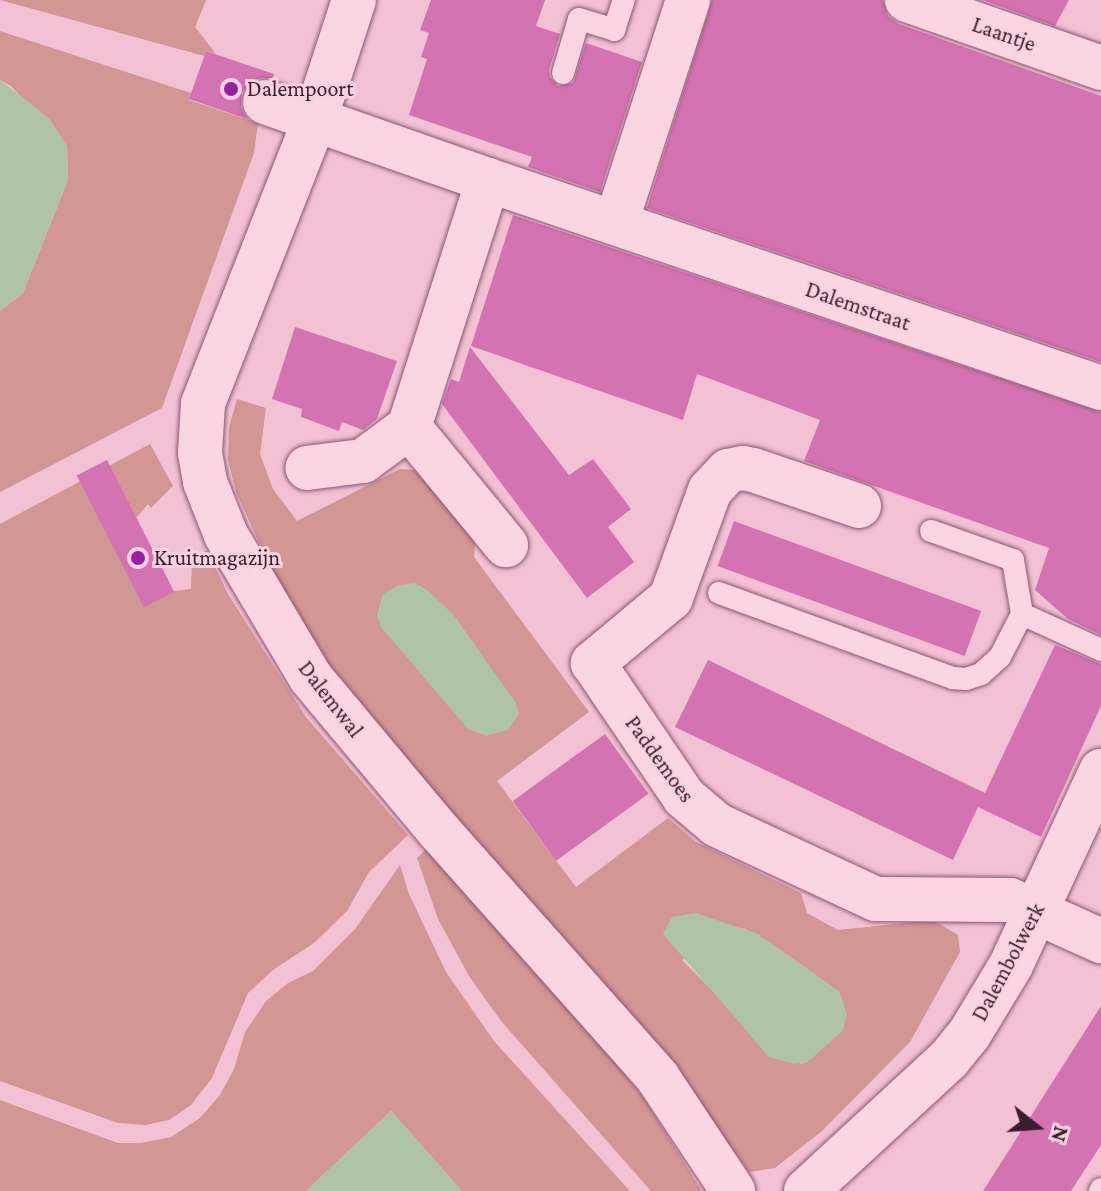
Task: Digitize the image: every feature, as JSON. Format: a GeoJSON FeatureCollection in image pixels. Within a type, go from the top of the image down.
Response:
{"type":"FeatureCollection","features":[{"type":"Feature","properties":{"kind":"street","name":"Dalemwal"},"geometry":{"type":"LineString","coordinates":[[354,0],[315,119],[203,404],[200,453],[215,510],[264,602],[311,678],[439,831],[658,1078],[733,1191]]}},
{"type":"Feature","properties":{"kind":"street"},"geometry":{"type":"LineString","coordinates":[[616,223],[688,0]]}},
{"type":"Feature","properties":{"kind":"street","name":"Laantje"},"geometry":{"type":"LineString","coordinates":[[907,0],[1101,68]]}},
{"type":"Feature","properties":{"kind":"street","name":"Dalemstraat"},"geometry":{"type":"LineString","coordinates":[[265,102],[1101,388]]}},
{"type":"Feature","properties":{"kind":"street"},"geometry":{"type":"LineString","coordinates":[[307,468],[363,461],[409,427],[488,180]]}},
{"type":"Feature","properties":{"kind":"street"},"geometry":{"type":"LineString","coordinates":[[409,427],[506,545]]}},
{"type":"Feature","properties":{"kind":"street","name":"Paddemoes"},"geometry":{"type":"LineString","coordinates":[[859,506],[753,470],[728,471],[710,490],[671,598],[593,663],[684,797],[717,825],[876,899],[1010,900],[1101,941]]}},
{"type":"Feature","properties":{"kind":"street","name":"Dalembolwerk"},"geometry":{"type":"LineString","coordinates":[[806,1191],[963,1042],[999,986],[1101,771]]}},
{"type":"Feature","properties":{"kind":"lane"},"geometry":{"type":"LineString","coordinates":[[563,73],[579,19],[614,30],[624,0]]}},
{"type":"Feature","properties":{"kind":"lane"},"geometry":{"type":"LineString","coordinates":[[719,593],[953,678],[966,679],[991,667],[1011,639],[1022,614],[1013,560],[931,531]]}},
{"type":"Feature","properties":{"kind":"lane"},"geometry":{"type":"LineString","coordinates":[[1022,614],[1101,650]]}},
{"type":"Feature","properties":{"kind":"shaded area"},"geometry":{"type":"Polygon","coordinates":[[[0,0],[206,0],[195,27],[216,54],[206,51],[204,56],[0,0]]]}},
{"type":"Feature","properties":{"kind":"shaded area"},"geometry":{"type":"Polygon","coordinates":[[[0,31],[191,93],[189,100],[258,123],[254,153],[162,408],[0,492],[0,311],[23,293],[68,180],[67,146],[11,86],[0,80],[0,31]]]}},
{"type":"Feature","properties":{"kind":"shaded area"},"geometry":{"type":"Polygon","coordinates":[[[0,80],[49,118],[67,146],[68,180],[23,293],[0,311],[0,80]]]}},
{"type":"Feature","properties":{"kind":"shaded area"},"geometry":{"type":"Polygon","coordinates":[[[237,399],[266,408],[260,454],[273,489],[297,521],[400,469],[429,471],[477,529],[474,557],[589,712],[497,781],[576,887],[668,818],[696,842],[801,893],[807,913],[838,930],[933,920],[958,935],[960,952],[910,1042],[822,1131],[775,1168],[749,1172],[655,1044],[483,851],[318,653],[288,606],[236,492],[228,460],[229,427],[237,399]],[[744,928],[682,960],[719,997],[801,1064],[843,1030],[824,982],[744,928]]]}},
{"type":"Feature","properties":{"kind":"shaded area"},"geometry":{"type":"Polygon","coordinates":[[[150,444],[173,486],[151,508],[148,504],[137,517],[105,532],[174,591],[191,589],[192,558],[207,550],[228,594],[306,717],[408,835],[369,872],[347,911],[314,943],[273,970],[248,993],[212,1078],[191,1105],[169,1120],[145,1125],[118,1123],[0,1081],[0,524],[150,444]]]}},
{"type":"Feature","properties":{"kind":"shaded area"},"geometry":{"type":"Polygon","coordinates":[[[415,583],[453,614],[516,703],[519,714],[508,730],[486,736],[468,729],[381,627],[377,615],[383,594],[399,585],[415,583]]]}},
{"type":"Feature","properties":{"kind":"shaded area"},"geometry":{"type":"Polygon","coordinates":[[[427,849],[597,1040],[643,1097],[702,1191],[651,1191],[501,1021],[469,976],[438,919],[417,858],[427,849]]]}},
{"type":"Feature","properties":{"kind":"shaded area"},"geometry":{"type":"Polygon","coordinates":[[[400,865],[409,894],[446,972],[494,1041],[630,1191],[462,1191],[391,1111],[306,1191],[0,1191],[0,1100],[118,1143],[141,1143],[171,1137],[200,1118],[220,1095],[234,1069],[245,1032],[266,1001],[288,983],[313,971],[355,929],[400,865]]]}},
{"type":"Feature","properties":{"kind":"shaded area"},"geometry":{"type":"Polygon","coordinates":[[[696,913],[758,934],[839,991],[847,1014],[843,1030],[807,1062],[794,1064],[769,1057],[663,934],[672,917],[696,913]]]}},
{"type":"Feature","properties":{"kind":"shaded area"},"geometry":{"type":"Polygon","coordinates":[[[391,1111],[462,1191],[306,1191],[391,1111]]]}},
{"type":"Feature","properties":{"kind":"building"},"geometry":{"type":"Polygon","coordinates":[[[431,0],[545,0],[536,26],[560,34],[549,70],[550,77],[558,86],[573,83],[586,43],[642,62],[600,192],[528,167],[532,157],[409,115],[427,59],[421,57],[429,33],[420,30],[431,0]]]}},
{"type":"Feature","properties":{"kind":"building"},"geometry":{"type":"Polygon","coordinates":[[[712,0],[883,0],[888,16],[899,24],[1101,96],[1101,362],[647,208],[712,0]]]}},
{"type":"Feature","properties":{"kind":"building"},"geometry":{"type":"Polygon","coordinates":[[[983,0],[1069,0],[1055,26],[983,0]]]}},
{"type":"Feature","properties":{"kind":"building","name":"Dalempoort"},"geometry":{"type":"Polygon","coordinates":[[[206,51],[274,74],[273,78],[260,78],[249,83],[242,93],[241,107],[247,119],[189,99],[206,51]]]}},
{"type":"Feature","properties":{"kind":"building"},"geometry":{"type":"Polygon","coordinates":[[[513,215],[1101,412],[1101,635],[1068,619],[1035,590],[1049,548],[804,461],[820,420],[697,374],[683,420],[471,346],[513,215]]]}},
{"type":"Feature","properties":{"kind":"building"},"geometry":{"type":"Polygon","coordinates":[[[295,327],[397,361],[377,419],[363,430],[342,422],[339,431],[301,417],[302,409],[272,399],[295,327]]]}},
{"type":"Feature","properties":{"kind":"building"},"geometry":{"type":"Polygon","coordinates":[[[470,347],[569,475],[593,459],[631,509],[608,527],[634,562],[587,598],[442,404],[451,379],[459,382],[470,347]]]}},
{"type":"Feature","properties":{"kind":"building"},"geometry":{"type":"Polygon","coordinates":[[[107,460],[174,592],[144,607],[77,475],[107,460]]]}},
{"type":"Feature","properties":{"kind":"building"},"geometry":{"type":"Polygon","coordinates":[[[734,521],[981,611],[965,656],[718,566],[734,521]]]}},
{"type":"Feature","properties":{"kind":"building"},"geometry":{"type":"Polygon","coordinates":[[[1055,645],[1101,664],[1101,706],[1041,837],[978,807],[953,860],[675,727],[708,660],[985,793],[1055,645]]]}},
{"type":"Feature","properties":{"kind":"building"},"geometry":{"type":"Polygon","coordinates":[[[605,734],[648,794],[556,861],[513,801],[605,734]]]}},
{"type":"Feature","properties":{"kind":"building"},"geometry":{"type":"Polygon","coordinates":[[[1101,1006],[1101,1145],[1071,1191],[983,1191],[1101,1006]]]}},
{"type":"Feature","properties":{"kind":"place","name":"Dalempoort"},"geometry":{"type":"Point","coordinates":[231,89]}},
{"type":"Feature","properties":{"kind":"place","name":"Kruitmagazijn"},"geometry":{"type":"Point","coordinates":[138,558]}}]}
